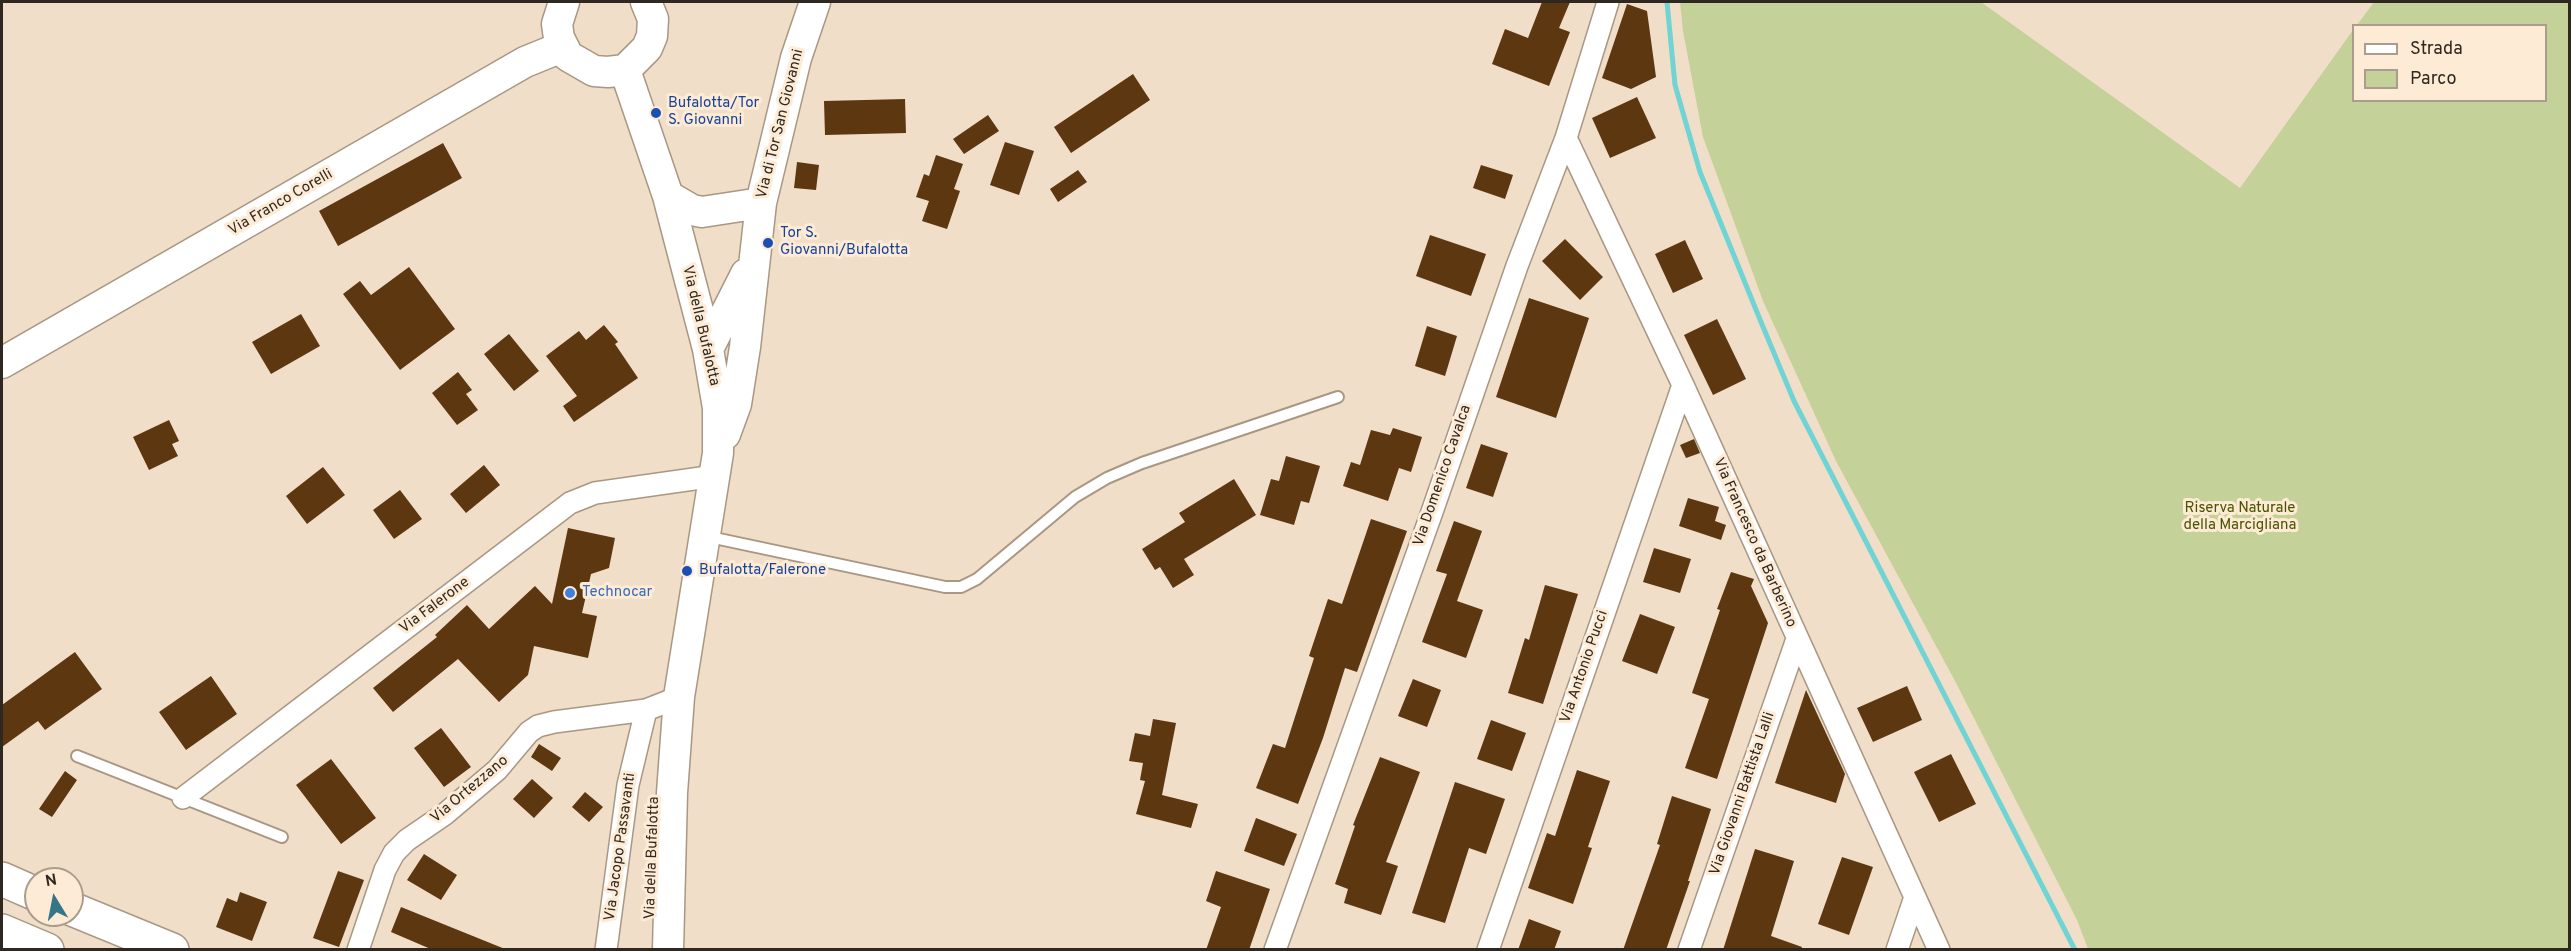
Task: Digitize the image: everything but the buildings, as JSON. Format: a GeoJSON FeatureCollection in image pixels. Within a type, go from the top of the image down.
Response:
{"type":"FeatureCollection","features":[{"type":"Feature","properties":{"kind":"highway"},"geometry":{"type":"LineString","coordinates":[[2,879],[24,889]]}},
{"type":"Feature","properties":{"kind":"highway"},"geometry":{"type":"LineString","coordinates":[[84,914],[172,950]]}},
{"type":"Feature","properties":{"kind":"highway"},"geometry":{"type":"LineString","coordinates":[[2,931],[46,950]]}},
{"type":"Feature","properties":{"kind":"street"},"geometry":{"type":"LineString","coordinates":[[564,2],[557,24],[562,47],[568,57],[579,65],[594,71],[625,70],[647,48],[652,36],[653,19],[646,2]]}},
{"type":"Feature","properties":{"kind":"street","name":"Via di Tor San Giovanni"},"geometry":{"type":"LineString","coordinates":[[756,249],[762,203],[796,58],[815,2]]}},
{"type":"Feature","properties":{"kind":"street","name":"Via Domenico Cavalca"},"geometry":{"type":"LineString","coordinates":[[1275,950],[1428,523],[1517,266],[1566,138],[1608,2]]}},
{"type":"Feature","properties":{"kind":"street","name":"Via Franco Corelli"},"geometry":{"type":"LineString","coordinates":[[2,363],[525,62],[562,47]]}},
{"type":"Feature","properties":{"kind":"street","name":"Via della Bufalotta"},"geometry":{"type":"LineString","coordinates":[[625,70],[668,196],[708,349],[718,408],[716,465],[679,697],[672,793],[668,950]]}},
{"type":"Feature","properties":{"kind":"street","name":"Via Francesco da Barberino"},"geometry":{"type":"LineString","coordinates":[[1566,138],[1683,385],[1914,900],[1939,950]]}},
{"type":"Feature","properties":{"kind":"street"},"geometry":{"type":"LineString","coordinates":[[668,196],[692,210],[702,212],[762,203]]}},
{"type":"Feature","properties":{"kind":"street"},"geometry":{"type":"LineString","coordinates":[[708,349],[741,287],[756,249]]}},
{"type":"Feature","properties":{"kind":"street"},"geometry":{"type":"LineString","coordinates":[[716,465],[736,404],[756,249]]}},
{"type":"Feature","properties":{"kind":"street","name":"Via Antonio Pucci"},"geometry":{"type":"LineString","coordinates":[[1488,950],[1683,385]]}},
{"type":"Feature","properties":{"kind":"street","name":"Via Falerone"},"geometry":{"type":"LineString","coordinates":[[183,798],[570,503],[596,493],[716,465]]}},
{"type":"Feature","properties":{"kind":"street","name":"Via Giovanni Battista Lalli"},"geometry":{"type":"LineString","coordinates":[[1689,950],[1797,639]]}},
{"type":"Feature","properties":{"kind":"street","name":"Via della Bufalotta"},"geometry":{"type":"LineString","coordinates":[[650,950],[652,810],[657,776],[679,697]]}},
{"type":"Feature","properties":{"kind":"street","name":"Via Ortezzano"},"geometry":{"type":"LineString","coordinates":[[358,950],[385,870],[394,853],[407,840],[445,814],[497,770],[529,732],[538,726],[554,722],[646,710],[679,697]]}},
{"type":"Feature","properties":{"kind":"street","name":"Via Jacopo Passavanti"},"geometry":{"type":"LineString","coordinates":[[606,950],[628,785],[646,710]]}},
{"type":"Feature","properties":{"kind":"street"},"geometry":{"type":"LineString","coordinates":[[1897,950],[1914,900]]}},
{"type":"Feature","properties":{"kind":"lane"},"geometry":{"type":"LineString","coordinates":[[705,536],[945,587],[961,586],[977,579],[1075,497],[1107,478],[1142,463],[1338,397]]}},
{"type":"Feature","properties":{"kind":"lane"},"geometry":{"type":"LineString","coordinates":[[77,756],[282,837]]}},
{"type":"Feature","properties":{"kind":"lane"},"geometry":{"type":"LineString","coordinates":[[2,937],[46,950]]}},
{"type":"Feature","properties":{"kind":"green space","name":"Riserva Naturale della Marcigliana"},"geometry":{"type":"Polygon","coordinates":[[[1680,2],[1981,2],[2240,188],[2352,31],[2352,102],[2547,102],[2547,24],[2358,24],[2374,2],[2569,2],[2569,949],[2088,949],[2077,920],[1955,681],[1836,461],[1763,301],[1703,137],[1683,31],[1680,2]]]}},
{"type":"Feature","properties":{"kind":"waterway"},"geometry":{"type":"LineString","coordinates":[[1667,2],[1675,85],[1700,172],[1794,401],[2075,950]]}},
{"type":"Feature","properties":{"kind":"place","name":"Bufalotta/Tor S. Giovanni"},"geometry":{"type":"Point","coordinates":[656,113]}},
{"type":"Feature","properties":{"kind":"place","name":"Tor S. Giovanni/Bufalotta"},"geometry":{"type":"Point","coordinates":[768,243]}},
{"type":"Feature","properties":{"kind":"place","name":"Bufalotta/Falerone"},"geometry":{"type":"Point","coordinates":[687,571]}},
{"type":"Feature","properties":{"kind":"place","name":"Technocar"},"geometry":{"type":"Point","coordinates":[570,593]}}]}
